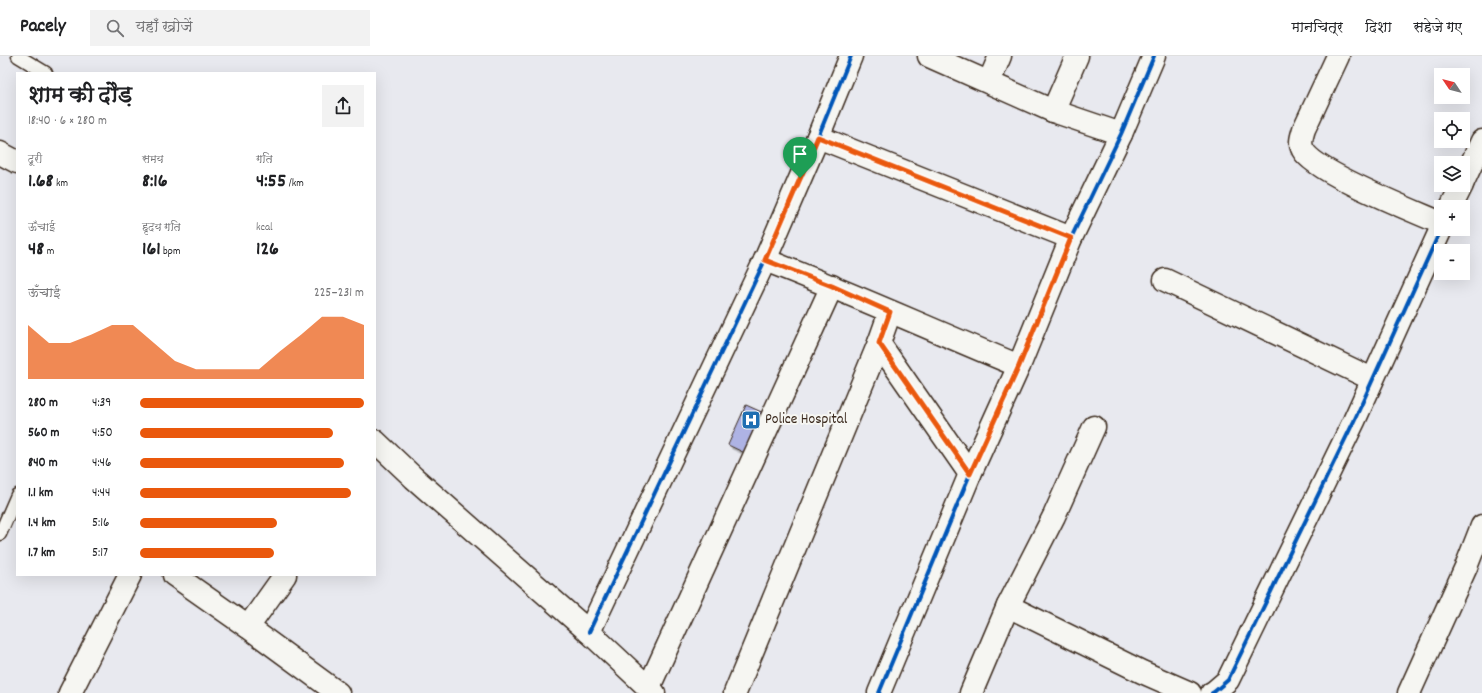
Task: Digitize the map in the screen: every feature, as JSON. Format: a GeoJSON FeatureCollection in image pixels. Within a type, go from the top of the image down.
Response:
{"type":"FeatureCollection","features":[{"type":"Feature","properties":{"kind":"street"},"geometry":{"type":"LineString","coordinates":[[589,632],[765,260],[851,56]]}},
{"type":"Feature","properties":{"kind":"street"},"geometry":{"type":"LineString","coordinates":[[929,56],[1053,111],[1121,134]]}},
{"type":"Feature","properties":{"kind":"street"},"geometry":{"type":"LineString","coordinates":[[989,82],[1000,56]]}},
{"type":"Feature","properties":{"kind":"street"},"geometry":{"type":"LineString","coordinates":[[1053,111],[1077,56]]}},
{"type":"Feature","properties":{"kind":"street"},"geometry":{"type":"LineString","coordinates":[[879,693],[970,474],[1019,366],[1071,238],[1121,134],[1154,56]]}},
{"type":"Feature","properties":{"kind":"street"},"geometry":{"type":"LineString","coordinates":[[1338,56],[1304,129],[1300,142],[1302,150],[1310,160],[1343,179],[1434,220]]}},
{"type":"Feature","properties":{"kind":"street"},"geometry":{"type":"LineString","coordinates":[[818,137],[1071,238]]}},
{"type":"Feature","properties":{"kind":"street"},"geometry":{"type":"LineString","coordinates":[[1470,167],[1482,141]]}},
{"type":"Feature","properties":{"kind":"street"},"geometry":{"type":"LineString","coordinates":[[0,153],[16,161]]}},
{"type":"Feature","properties":{"kind":"street"},"geometry":{"type":"LineString","coordinates":[[1212,693],[1228,680],[1350,428],[1438,236]]}},
{"type":"Feature","properties":{"kind":"street"},"geometry":{"type":"LineString","coordinates":[[765,260],[832,286],[1019,366]]}},
{"type":"Feature","properties":{"kind":"street"},"geometry":{"type":"LineString","coordinates":[[1165,280],[1372,380]]}},
{"type":"Feature","properties":{"kind":"street"},"geometry":{"type":"LineString","coordinates":[[376,442],[414,478],[589,632],[652,690],[832,286]]}},
{"type":"Feature","properties":{"kind":"street"},"geometry":{"type":"LineString","coordinates":[[735,693],[879,343],[890,312]]}},
{"type":"Feature","properties":{"kind":"street"},"geometry":{"type":"LineString","coordinates":[[879,343],[970,474]]}},
{"type":"Feature","properties":{"kind":"street"},"geometry":{"type":"LineString","coordinates":[[971,693],[1008,606],[1054,516],[1094,427]]}},
{"type":"Feature","properties":{"kind":"street"},"geometry":{"type":"LineString","coordinates":[[1409,693],[1466,567],[1482,526]]}},
{"type":"Feature","properties":{"kind":"street"},"geometry":{"type":"LineString","coordinates":[[70,693],[129,576]]}},
{"type":"Feature","properties":{"kind":"street"},"geometry":{"type":"LineString","coordinates":[[175,576],[338,693]]}},
{"type":"Feature","properties":{"kind":"street"},"geometry":{"type":"LineString","coordinates":[[248,627],[284,576]]}},
{"type":"Feature","properties":{"kind":"street"},"geometry":{"type":"LineString","coordinates":[[1008,606],[1142,672],[1190,693]]}},
{"type":"Feature","properties":{"kind":"lane"},"geometry":{"type":"LineString","coordinates":[[18,56],[44,72]]}},
{"type":"Feature","properties":{"kind":"lane"},"geometry":{"type":"LineString","coordinates":[[0,534],[16,497]]}},
{"type":"Feature","properties":{"kind":"building"},"geometry":{"type":"Polygon","coordinates":[[[746,405],[766,414],[747,454],[728,445],[746,405]]]}},
{"type":"Feature","properties":{"kind":"cycle path"},"geometry":{"type":"LineString","coordinates":[[589,632],[765,260],[851,56]]}},
{"type":"Feature","properties":{"kind":"cycle path"},"geometry":{"type":"LineString","coordinates":[[879,693],[970,474],[1019,366],[1071,238],[1121,134],[1154,56]]}},
{"type":"Feature","properties":{"kind":"cycle path"},"geometry":{"type":"LineString","coordinates":[[1212,693],[1228,680],[1354,421],[1438,236]]}},
{"type":"Feature","properties":{"kind":"place","name":"Police Hospital"},"geometry":{"type":"Point","coordinates":[751,420]}},
{"type":"Feature","properties":{"kind":"route"},"geometry":{"type":"LineString","coordinates":[[818,137],[1071,238],[1019,366],[970,474],[879,343],[890,312],[832,286],[765,260],[800,178],[818,137]]}}]}
